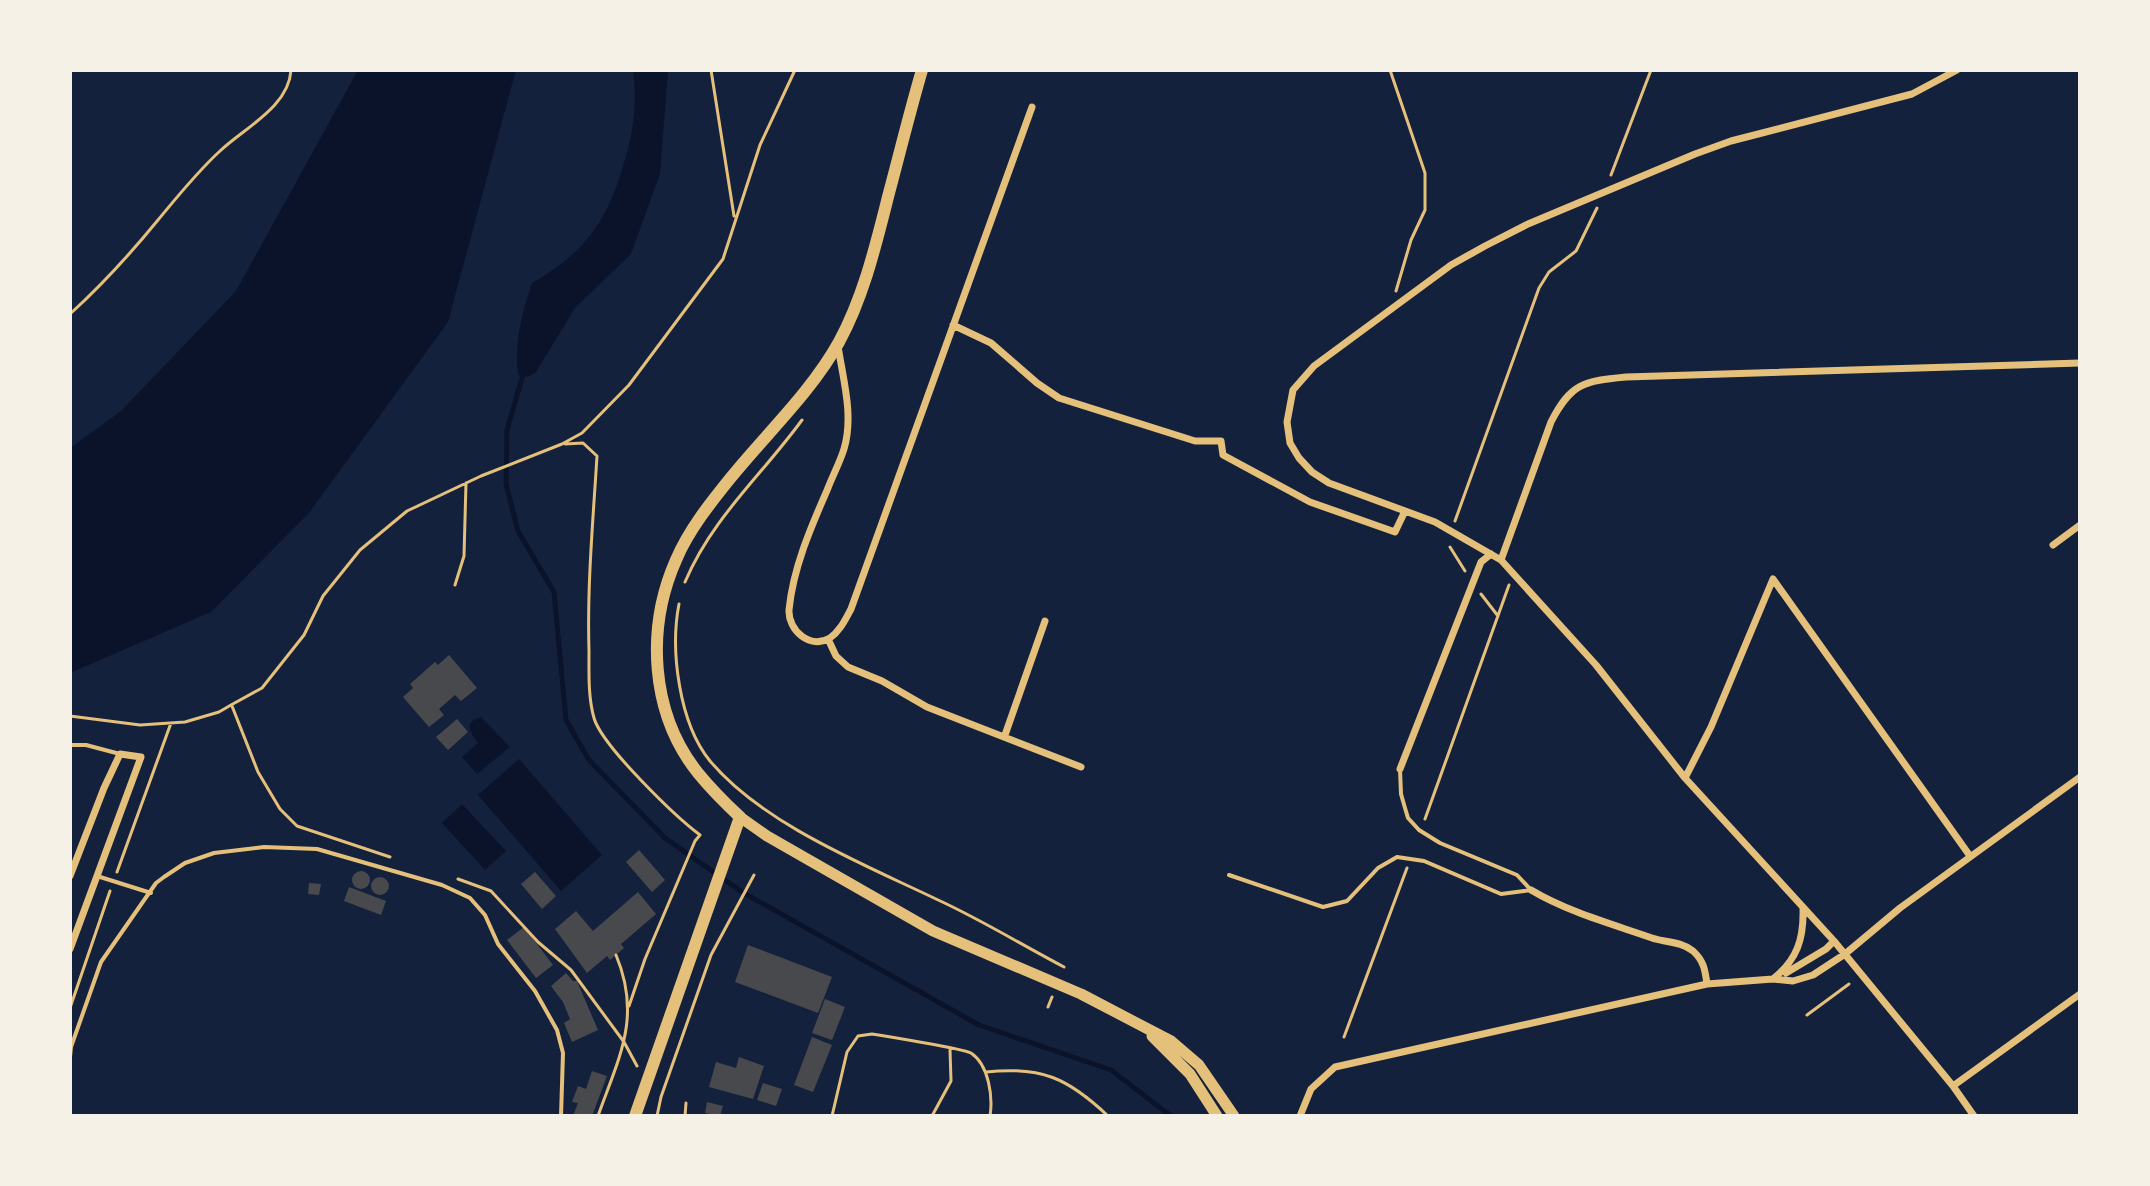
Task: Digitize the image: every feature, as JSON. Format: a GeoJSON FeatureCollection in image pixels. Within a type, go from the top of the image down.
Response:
{"type":"FeatureCollection","features":[{"type":"Feature","properties":{"kind":"main road"},"geometry":{"type":"LineString","coordinates":[[922,70],[870,263],[838,344],[793,407],[735,473],[692,530],[676,559],[664,593],[656,656],[660,690],[668,717],[696,771],[740,817],[767,836],[933,931],[1057,983],[1171,1041],[1188,1053],[1208,1076],[1234,1116]]}},
{"type":"Feature","properties":{"kind":"main road"},"geometry":{"type":"LineString","coordinates":[[635,1116],[740,817]]}},
{"type":"Feature","properties":{"kind":"main road"},"geometry":{"type":"LineString","coordinates":[[1131,1020],[1180,1063],[1199,1086],[1217,1116]]}},
{"type":"Feature","properties":{"kind":"street"},"geometry":{"type":"LineString","coordinates":[[1957,70],[1912,94],[1731,141],[1604,191],[1485,246],[1451,265],[1329,353],[1293,390],[1287,422],[1290,443],[1299,458],[1312,472],[1329,483],[1452,530],[1501,560],[1596,665],[1685,778],[1834,941],[1974,1116]]}},
{"type":"Feature","properties":{"kind":"street"},"geometry":{"type":"LineString","coordinates":[[838,344],[848,411],[845,448],[807,536],[789,611],[790,624],[797,633],[811,641],[828,639],[842,626],[851,609],[1032,107]]}},
{"type":"Feature","properties":{"kind":"street"},"geometry":{"type":"LineString","coordinates":[[953,325],[991,343],[1059,398],[1195,441],[1221,441],[1223,455],[1310,502],[1395,532],[1405,511]]}},
{"type":"Feature","properties":{"kind":"street"},"geometry":{"type":"LineString","coordinates":[[1501,560],[1561,401],[1575,387],[1591,381],[1626,377],[2080,363]]}},
{"type":"Feature","properties":{"kind":"street"},"geometry":{"type":"LineString","coordinates":[[2053,545],[2080,525]]}},
{"type":"Feature","properties":{"kind":"street"},"geometry":{"type":"LineString","coordinates":[[1400,769],[1481,562],[1491,554]]}},
{"type":"Feature","properties":{"kind":"street"},"geometry":{"type":"LineString","coordinates":[[1685,778],[1711,727],[1773,579],[1970,856]]}},
{"type":"Feature","properties":{"kind":"street"},"geometry":{"type":"LineString","coordinates":[[1005,735],[1045,621]]}},
{"type":"Feature","properties":{"kind":"street"},"geometry":{"type":"LineString","coordinates":[[828,639],[836,656],[848,667],[882,681],[927,707],[1081,767]]}},
{"type":"Feature","properties":{"kind":"street"},"geometry":{"type":"LineString","coordinates":[[70,876],[120,754],[141,757],[70,949]]}},
{"type":"Feature","properties":{"kind":"street"},"geometry":{"type":"LineString","coordinates":[[1300,1116],[1311,1089],[1335,1067],[1707,984],[1773,979],[1793,981],[1813,975],[2080,777]]}},
{"type":"Feature","properties":{"kind":"street"},"geometry":{"type":"LineString","coordinates":[[1531,890],[1596,918],[1658,940],[1683,945],[1696,953],[1705,965],[1707,984]]}},
{"type":"Feature","properties":{"kind":"street"},"geometry":{"type":"LineString","coordinates":[[1773,979],[1787,968],[1799,948],[1804,924],[1803,908]]}},
{"type":"Feature","properties":{"kind":"street"},"geometry":{"type":"LineString","coordinates":[[1773,979],[1826,949],[1834,941]]}},
{"type":"Feature","properties":{"kind":"street"},"geometry":{"type":"LineString","coordinates":[[1953,1086],[2080,994]]}},
{"type":"Feature","properties":{"kind":"lane"},"geometry":{"type":"LineString","coordinates":[[70,745],[86,745],[120,754]]}},
{"type":"Feature","properties":{"kind":"lane"},"geometry":{"type":"LineString","coordinates":[[1400,769],[1405,808],[1408,818],[1417,827],[1440,843],[1517,875],[1531,890]]}},
{"type":"Feature","properties":{"kind":"lane"},"geometry":{"type":"LineString","coordinates":[[70,1057],[101,962],[156,883],[185,863],[214,853],[264,847],[317,849],[442,885],[470,898],[485,915],[498,944],[535,991],[557,1030],[563,1053],[561,1116]]}},
{"type":"Feature","properties":{"kind":"lane"},"geometry":{"type":"LineString","coordinates":[[1229,875],[1323,907],[1347,901],[1378,868],[1397,857],[1424,861],[1501,894],[1531,890]]}},
{"type":"Feature","properties":{"kind":"lane"},"geometry":{"type":"LineString","coordinates":[[97,876],[151,893]]}},
{"type":"Feature","properties":{"kind":"path"},"geometry":{"type":"LineString","coordinates":[[70,314],[108,277],[195,176],[277,103],[291,77],[291,70]]}},
{"type":"Feature","properties":{"kind":"path"},"geometry":{"type":"LineString","coordinates":[[711,70],[734,219]]}},
{"type":"Feature","properties":{"kind":"path"},"geometry":{"type":"LineString","coordinates":[[70,716],[140,725],[171,723],[219,712],[262,688],[304,635],[323,596],[360,550],[407,511],[582,433],[629,385],[723,259],[760,145],[795,70]]}},
{"type":"Feature","properties":{"kind":"path"},"geometry":{"type":"LineString","coordinates":[[1390,70],[1425,173],[1425,210],[1411,240],[1392,309]]}},
{"type":"Feature","properties":{"kind":"path"},"geometry":{"type":"LineString","coordinates":[[1615,167],[1651,70]]}},
{"type":"Feature","properties":{"kind":"path"},"geometry":{"type":"LineString","coordinates":[[1498,616],[1448,543],[1539,288],[1549,272],[1576,251],[1595,212]]}},
{"type":"Feature","properties":{"kind":"path"},"geometry":{"type":"LineString","coordinates":[[806,415],[697,553],[681,592],[675,625],[676,657],[680,689],[693,731],[708,758],[740,792],[844,855],[937,899],[1064,967]]}},
{"type":"Feature","properties":{"kind":"path"},"geometry":{"type":"LineString","coordinates":[[562,444],[583,443],[597,456],[587,603],[589,687],[594,720],[606,739],[654,794],[700,835],[645,959],[629,1006],[624,1042],[598,1116]]}},
{"type":"Feature","properties":{"kind":"path"},"geometry":{"type":"LineString","coordinates":[[455,585],[464,556],[466,483]]}},
{"type":"Feature","properties":{"kind":"path"},"geometry":{"type":"LineString","coordinates":[[1417,827],[1426,818],[1513,574]]}},
{"type":"Feature","properties":{"kind":"path"},"geometry":{"type":"LineString","coordinates":[[231,705],[258,772],[280,809]]}},
{"type":"Feature","properties":{"kind":"path"},"geometry":{"type":"LineString","coordinates":[[70,1008],[171,723]]}},
{"type":"Feature","properties":{"kind":"path"},"geometry":{"type":"LineString","coordinates":[[1344,1037],[1407,869]]}},
{"type":"Feature","properties":{"kind":"path"},"geometry":{"type":"LineString","coordinates":[[657,1116],[711,955],[754,875]]}},
{"type":"Feature","properties":{"kind":"path"},"geometry":{"type":"LineString","coordinates":[[616,955],[627,987],[629,1006]]}},
{"type":"Feature","properties":{"kind":"path"},"geometry":{"type":"LineString","coordinates":[[1807,1015],[1849,984]]}},
{"type":"Feature","properties":{"kind":"path"},"geometry":{"type":"LineString","coordinates":[[1048,1007],[1052,996]]}},
{"type":"Feature","properties":{"kind":"path"},"geometry":{"type":"LineString","coordinates":[[832,1116],[847,1052],[858,1036],[888,1036],[970,1052],[985,1072],[992,1104],[990,1116]]}},
{"type":"Feature","properties":{"kind":"path"},"geometry":{"type":"LineString","coordinates":[[624,1042],[647,1083]]}},
{"type":"Feature","properties":{"kind":"path"},"geometry":{"type":"LineString","coordinates":[[932,1116],[951,1081],[950,1049]]}},
{"type":"Feature","properties":{"kind":"path"},"geometry":{"type":"LineString","coordinates":[[985,1072],[1029,1070],[1053,1077],[1081,1092],[1108,1116]]}},
{"type":"Feature","properties":{"kind":"path"},"geometry":{"type":"LineString","coordinates":[[685,1116],[686,1103]]}},
{"type":"Feature","properties":{"kind":"water"},"geometry":{"type":"Polygon","coordinates":[[[358,70],[516,70],[448,322],[309,513],[211,612],[70,673],[70,448],[121,411],[236,291],[358,70]]]}},
{"type":"Feature","properties":{"kind":"water"},"geometry":{"type":"Polygon","coordinates":[[[633,70],[668,70],[660,174],[631,254],[575,308],[536,372],[528,377],[518,375],[520,328],[532,283],[580,247],[602,218],[617,184],[632,128],[635,105],[633,70]]]}},
{"type":"Feature","properties":{"kind":"water"},"geometry":{"type":"Polygon","coordinates":[[[481,717],[510,747],[477,774],[462,757],[478,743],[470,725],[481,717]]]}},
{"type":"Feature","properties":{"kind":"water"},"geometry":{"type":"Polygon","coordinates":[[[519,759],[602,855],[561,891],[478,795],[519,759]]]}},
{"type":"Feature","properties":{"kind":"water"},"geometry":{"type":"Polygon","coordinates":[[[462,804],[506,851],[485,870],[442,823],[462,804]]]}},
{"type":"Feature","properties":{"kind":"building"},"geometry":{"type":"Polygon","coordinates":[[[449,655],[477,688],[461,701],[455,695],[439,709],[444,715],[429,727],[403,697],[413,688],[410,684],[435,662],[438,665],[449,655]]]}},
{"type":"Feature","properties":{"kind":"building"},"geometry":{"type":"Polygon","coordinates":[[[457,719],[468,732],[448,750],[436,737],[457,719]]]}},
{"type":"Feature","properties":{"kind":"building"},"geometry":{"type":"Polygon","coordinates":[[[639,850],[665,880],[652,892],[626,862],[639,850]]]}},
{"type":"Feature","properties":{"kind":"building"},"geometry":{"type":"Polygon","coordinates":[[[361,871],[370,880],[361,889],[352,880],[361,871]]]}},
{"type":"Feature","properties":{"kind":"building"},"geometry":{"type":"Polygon","coordinates":[[[535,872],[556,896],[542,909],[521,884],[535,872]]]}},
{"type":"Feature","properties":{"kind":"building"},"geometry":{"type":"Polygon","coordinates":[[[380,877],[389,886],[380,895],[371,886],[380,877]]]}},
{"type":"Feature","properties":{"kind":"building"},"geometry":{"type":"Polygon","coordinates":[[[309,883],[321,884],[319,895],[308,894],[309,883]]]}},
{"type":"Feature","properties":{"kind":"building"},"geometry":{"type":"Polygon","coordinates":[[[349,887],[386,901],[381,915],[344,901],[349,887]]]}},
{"type":"Feature","properties":{"kind":"building"},"geometry":{"type":"Polygon","coordinates":[[[638,892],[656,914],[621,944],[624,948],[610,960],[607,956],[587,973],[555,929],[576,911],[593,931],[638,892]]]}},
{"type":"Feature","properties":{"kind":"building"},"geometry":{"type":"Polygon","coordinates":[[[524,927],[553,965],[536,978],[507,940],[524,927]]]}},
{"type":"Feature","properties":{"kind":"building"},"geometry":{"type":"Polygon","coordinates":[[[748,945],[832,977],[818,1013],[735,982],[748,945]]]}},
{"type":"Feature","properties":{"kind":"building"},"geometry":{"type":"Polygon","coordinates":[[[566,973],[577,981],[598,1030],[572,1042],[564,1023],[570,1019],[563,1002],[551,986],[566,973]]]}},
{"type":"Feature","properties":{"kind":"building"},"geometry":{"type":"Polygon","coordinates":[[[825,999],[845,1007],[832,1040],[812,1033],[825,999]]]}},
{"type":"Feature","properties":{"kind":"building"},"geometry":{"type":"Polygon","coordinates":[[[812,1037],[832,1045],[813,1092],[794,1085],[812,1037]]]}},
{"type":"Feature","properties":{"kind":"building"},"geometry":{"type":"Polygon","coordinates":[[[739,1057],[764,1066],[753,1099],[709,1087],[716,1062],[736,1068],[739,1057]]]}},
{"type":"Feature","properties":{"kind":"building"},"geometry":{"type":"Polygon","coordinates":[[[592,1071],[607,1076],[592,1116],[573,1116],[578,1103],[572,1102],[578,1086],[586,1089],[592,1071]]]}},
{"type":"Feature","properties":{"kind":"building"},"geometry":{"type":"Polygon","coordinates":[[[763,1083],[782,1089],[776,1106],[757,1100],[763,1083]]]}},
{"type":"Feature","properties":{"kind":"building"},"geometry":{"type":"Polygon","coordinates":[[[707,1102],[723,1106],[720,1116],[705,1113],[707,1102]]]}},
{"type":"Feature","properties":{"kind":"waterway"},"geometry":{"type":"LineString","coordinates":[[524,371],[507,430],[506,484],[518,531],[554,592],[566,720],[589,760],[665,838],[742,892],[979,1025],[1111,1070],[1171,1116]]}}]}
